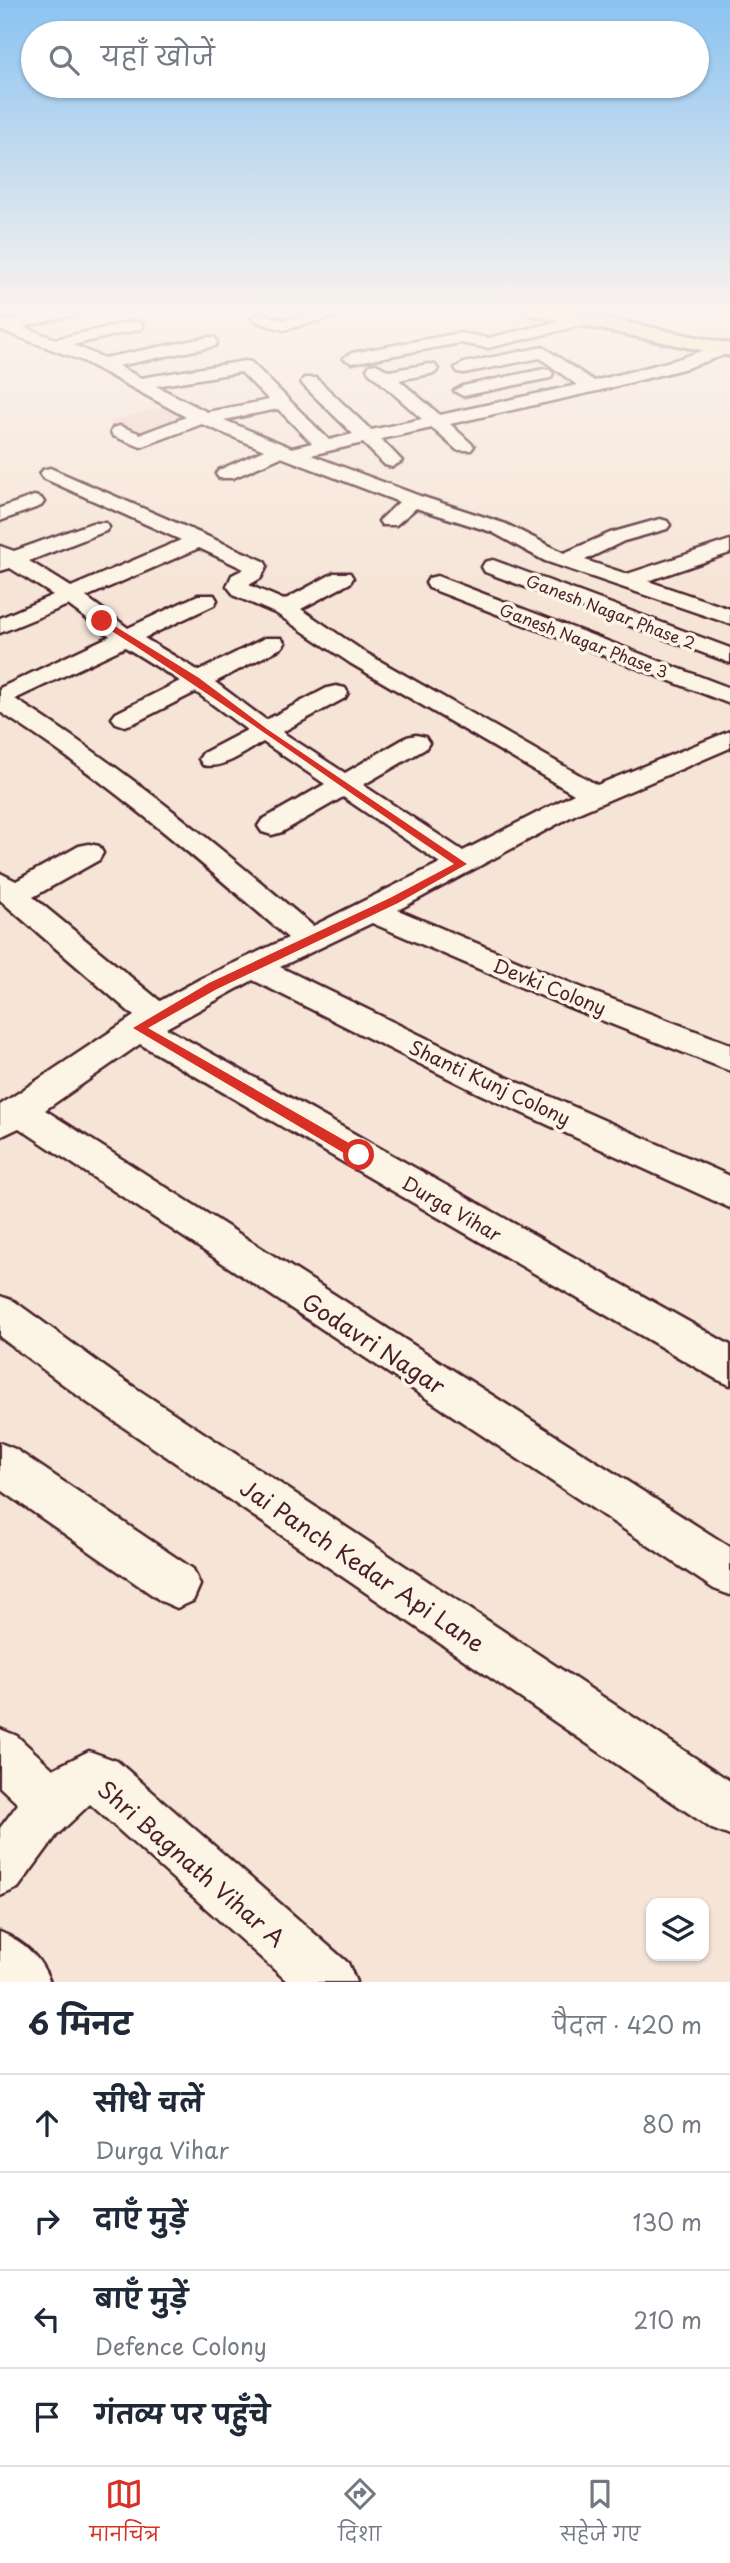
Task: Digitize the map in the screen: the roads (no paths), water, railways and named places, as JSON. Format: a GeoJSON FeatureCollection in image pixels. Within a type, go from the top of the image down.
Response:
{"type":"FeatureCollection","features":[{"type":"Feature","properties":{"kind":"street"},"geometry":{"type":"LineString","coordinates":[[171,401],[199,416],[286,452],[413,500],[499,528],[566,560],[625,582],[730,617]]}},
{"type":"Feature","properties":{"kind":"street"},"geometry":{"type":"LineString","coordinates":[[330,401],[392,461]]}},
{"type":"Feature","properties":{"kind":"street"},"geometry":{"type":"LineString","coordinates":[[414,401],[464,446]]}},
{"type":"Feature","properties":{"kind":"street"},"geometry":{"type":"LineString","coordinates":[[226,474],[286,452],[325,446],[528,401]]}},
{"type":"Feature","properties":{"kind":"street"},"geometry":{"type":"LineString","coordinates":[[144,428],[283,403],[325,446]]}},
{"type":"Feature","properties":{"kind":"street"},"geometry":{"type":"LineString","coordinates":[[120,432],[141,441],[199,416]]}},
{"type":"Feature","properties":{"kind":"street"},"geometry":{"type":"LineString","coordinates":[[50,474],[256,566],[253,573],[240,580],[238,586],[243,591],[285,609],[358,658],[597,796]]}},
{"type":"Feature","properties":{"kind":"street"},"geometry":{"type":"LineString","coordinates":[[132,510],[152,500]]}},
{"type":"Feature","properties":{"kind":"street"},"geometry":{"type":"LineString","coordinates":[[389,521],[413,500]]}},
{"type":"Feature","properties":{"kind":"street"},"geometry":{"type":"LineString","coordinates":[[0,515],[34,502]]}},
{"type":"Feature","properties":{"kind":"street"},"geometry":{"type":"LineString","coordinates":[[566,560],[617,537],[660,525]]}},
{"type":"Feature","properties":{"kind":"street"},"geometry":{"type":"LineString","coordinates":[[4,559],[99,527]]}},
{"type":"Feature","properties":{"kind":"street"},"geometry":{"type":"LineString","coordinates":[[0,626],[200,540]]}},
{"type":"Feature","properties":{"kind":"street"},"geometry":{"type":"LineString","coordinates":[[625,582],[730,546]]}},
{"type":"Feature","properties":{"kind":"street"},"geometry":{"type":"LineString","coordinates":[[4,559],[71,597],[127,638],[196,680],[264,731],[462,864]]}},
{"type":"Feature","properties":{"kind":"street","name":"Ganesh Nagar Phase 2"},"geometry":{"type":"LineString","coordinates":[[493,567],[730,656]]}},
{"type":"Feature","properties":{"kind":"street"},"geometry":{"type":"LineString","coordinates":[[285,609],[342,578]]}},
{"type":"Feature","properties":{"kind":"street","name":"Ganesh Nagar Phase 3"},"geometry":{"type":"LineString","coordinates":[[437,583],[730,697]]}},
{"type":"Feature","properties":{"kind":"street"},"geometry":{"type":"LineString","coordinates":[[0,699],[206,600]]}},
{"type":"Feature","properties":{"kind":"street"},"geometry":{"type":"LineString","coordinates":[[565,633],[601,607]]}},
{"type":"Feature","properties":{"kind":"street"},"geometry":{"type":"LineString","coordinates":[[125,718],[273,643]]}},
{"type":"Feature","properties":{"kind":"street"},"geometry":{"type":"LineString","coordinates":[[212,759],[336,693]]}},
{"type":"Feature","properties":{"kind":"street"},"geometry":{"type":"LineString","coordinates":[[0,699],[53,734],[227,869],[310,940]]}},
{"type":"Feature","properties":{"kind":"street"},"geometry":{"type":"LineString","coordinates":[[10,1117],[148,1023],[253,967],[371,911],[566,808],[730,739]]}},
{"type":"Feature","properties":{"kind":"street"},"geometry":{"type":"LineString","coordinates":[[272,826],[416,743]]}},
{"type":"Feature","properties":{"kind":"street"},"geometry":{"type":"LineString","coordinates":[[7,889],[89,853]]}},
{"type":"Feature","properties":{"kind":"street","name":"Durga Vihar"},"geometry":{"type":"LineString","coordinates":[[7,889],[148,1023],[730,1366]]}},
{"type":"Feature","properties":{"kind":"street","name":"Devki Colony"},"geometry":{"type":"LineString","coordinates":[[371,911],[569,995],[730,1058]]}},
{"type":"Feature","properties":{"kind":"street","name":"Shanti Kunj Colony"},"geometry":{"type":"LineString","coordinates":[[253,967],[492,1085],[730,1193]]}},
{"type":"Feature","properties":{"kind":"street","name":"Godavri Nagar"},"geometry":{"type":"LineString","coordinates":[[10,1117],[730,1573]]}},
{"type":"Feature","properties":{"kind":"street","name":"Jai Panch Kedar Api Lane"},"geometry":{"type":"LineString","coordinates":[[0,1314],[102,1389],[730,1811]]}},
{"type":"Feature","properties":{"kind":"street"},"geometry":{"type":"LineString","coordinates":[[0,1464],[177,1585]]}},
{"type":"Feature","properties":{"kind":"street"},"geometry":{"type":"LineString","coordinates":[[0,1753],[53,1803]]}},
{"type":"Feature","properties":{"kind":"street","name":"Shri Bagnath Vihar A"},"geometry":{"type":"LineString","coordinates":[[0,1870],[53,1803],[77,1781],[89,1776],[99,1779],[329,1982]]}},
{"type":"Feature","properties":{"kind":"street"},"geometry":{"type":"LineString","coordinates":[[0,1959],[23,1982]]}}]}
